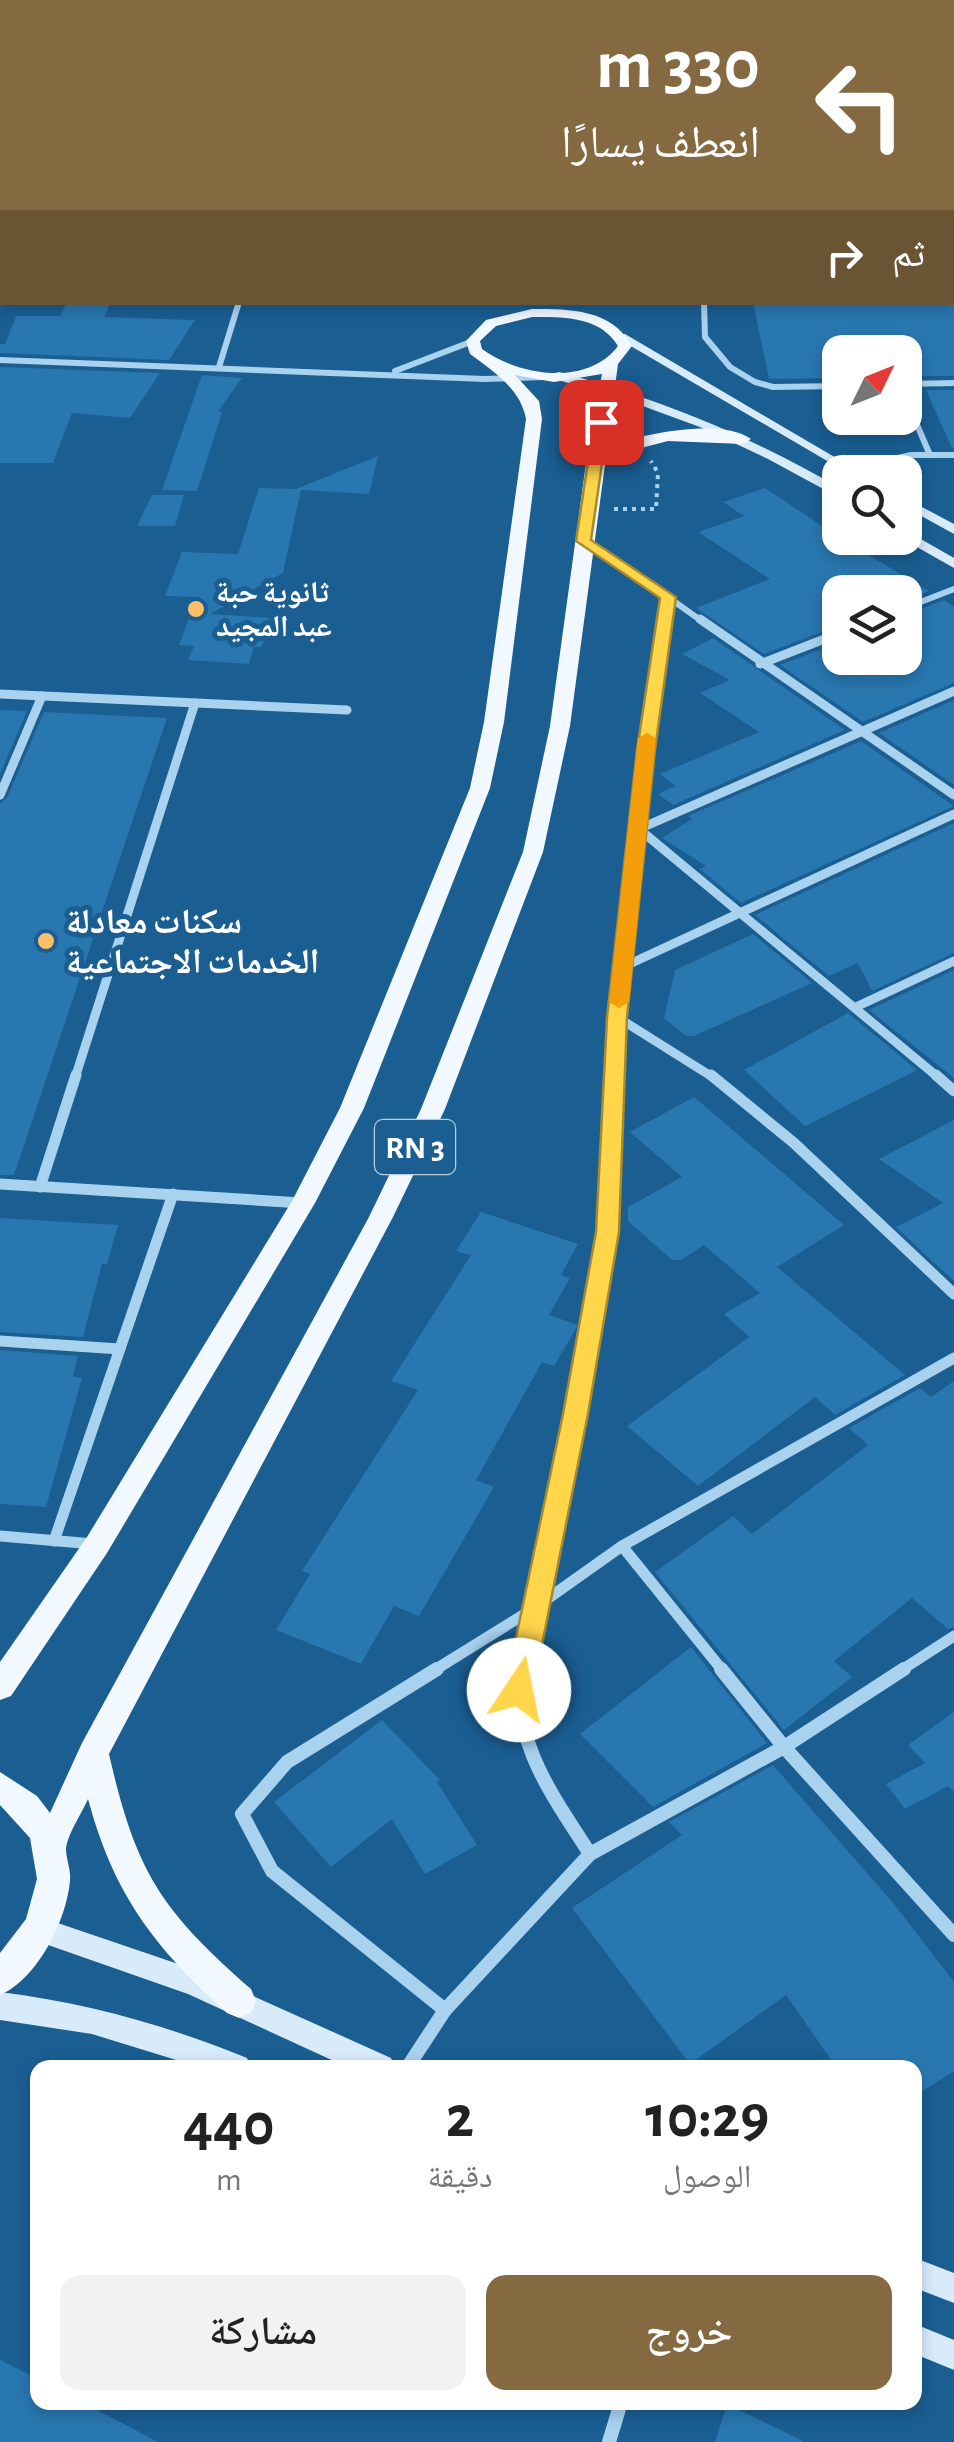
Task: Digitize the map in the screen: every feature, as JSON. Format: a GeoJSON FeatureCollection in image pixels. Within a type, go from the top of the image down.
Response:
{"type":"FeatureCollection","features":[{"type":"Feature","properties":{"kind":"main road"},"geometry":{"type":"LineString","coordinates":[[497,305],[477,335],[475,351],[505,374],[608,376],[743,438],[822,484]]}},
{"type":"Feature","properties":{"kind":"main road"},"geometry":{"type":"LineString","coordinates":[[608,376],[625,346],[616,332],[609,305]]}},
{"type":"Feature","properties":{"kind":"main road"},"geometry":{"type":"LineString","coordinates":[[477,335],[494,322],[532,313],[576,315],[616,332],[824,455]]}},
{"type":"Feature","properties":{"kind":"main road","name":"RN 3"},"geometry":{"type":"LineString","coordinates":[[0,1687],[97,1545],[303,1202],[352,1108],[480,788],[494,722],[534,419],[530,401],[505,374]]}},
{"type":"Feature","properties":{"kind":"main road"},"geometry":{"type":"LineString","coordinates":[[555,376],[608,376]]}},
{"type":"Feature","properties":{"kind":"main road","name":"RN 3"},"geometry":{"type":"LineString","coordinates":[[51,1844],[93,1752],[381,1218],[433,1109],[533,852],[560,726],[608,376]]}},
{"type":"Feature","properties":{"kind":"main road"},"geometry":{"type":"LineString","coordinates":[[600,454],[658,436],[743,438]]}},
{"type":"Feature","properties":{"kind":"main road"},"geometry":{"type":"LineString","coordinates":[[922,512],[954,530]]}},
{"type":"Feature","properties":{"kind":"main road"},"geometry":{"type":"LineString","coordinates":[[922,544],[954,564]]}},
{"type":"Feature","properties":{"kind":"main road"},"geometry":{"type":"LineString","coordinates":[[93,1752],[105,1812],[122,1864],[148,1912],[180,1950],[239,2001]]}},
{"type":"Feature","properties":{"kind":"main road"},"geometry":{"type":"LineString","coordinates":[[0,1786],[22,1800],[40,1820],[51,1844],[53,1887],[40,1930],[21,1958],[0,1978]]}},
{"type":"Feature","properties":{"kind":"main road"},"geometry":{"type":"LineString","coordinates":[[40,1930],[143,1962],[239,2001],[364,2060]]}},
{"type":"Feature","properties":{"kind":"main road"},"geometry":{"type":"LineString","coordinates":[[0,2006],[85,2016],[148,2032],[216,2060]]}},
{"type":"Feature","properties":{"kind":"main road"},"geometry":{"type":"LineString","coordinates":[[922,2276],[954,2288]]}},
{"type":"Feature","properties":{"kind":"main road"},"geometry":{"type":"LineString","coordinates":[[922,2343],[954,2355]]}},
{"type":"Feature","properties":{"kind":"street"},"geometry":{"type":"LineString","coordinates":[[219,367],[238,305]]}},
{"type":"Feature","properties":{"kind":"street"},"geometry":{"type":"LineString","coordinates":[[704,305],[705,336],[730,367],[755,382],[773,387],[822,386]]}},
{"type":"Feature","properties":{"kind":"street"},"geometry":{"type":"LineString","coordinates":[[384,374],[431,360],[477,335]]}},
{"type":"Feature","properties":{"kind":"street"},"geometry":{"type":"LineString","coordinates":[[0,360],[384,374],[505,374]]}},
{"type":"Feature","properties":{"kind":"street"},"geometry":{"type":"LineString","coordinates":[[922,384],[954,384]]}},
{"type":"Feature","properties":{"kind":"street"},"geometry":{"type":"LineString","coordinates":[[921,435],[930,455]]}},
{"type":"Feature","properties":{"kind":"street"},"geometry":{"type":"LineString","coordinates":[[922,455],[954,455]]}},
{"type":"Feature","properties":{"kind":"street"},"geometry":{"type":"LineString","coordinates":[[584,541],[954,795]]}},
{"type":"Feature","properties":{"kind":"street"},"geometry":{"type":"LineString","coordinates":[[922,602],[954,590]]}},
{"type":"Feature","properties":{"kind":"street"},"geometry":{"type":"LineString","coordinates":[[590,1854],[532,1761],[519,1690],[608,1232],[617,1017],[655,674],[668,597]]}},
{"type":"Feature","properties":{"kind":"street"},"geometry":{"type":"LineString","coordinates":[[760,664],[822,641]]}},
{"type":"Feature","properties":{"kind":"street"},"geometry":{"type":"LineString","coordinates":[[639,830],[954,690]]}},
{"type":"Feature","properties":{"kind":"street"},"geometry":{"type":"LineString","coordinates":[[0,694],[346,710]]}},
{"type":"Feature","properties":{"kind":"street"},"geometry":{"type":"LineString","coordinates":[[0,795],[42,696]]}},
{"type":"Feature","properties":{"kind":"street"},"geometry":{"type":"LineString","coordinates":[[40,1187],[194,703]]}},
{"type":"Feature","properties":{"kind":"street"},"geometry":{"type":"LineString","coordinates":[[623,967],[954,814]]}},
{"type":"Feature","properties":{"kind":"street"},"geometry":{"type":"LineString","coordinates":[[639,830],[737,914],[858,1006],[954,1091]]}},
{"type":"Feature","properties":{"kind":"street"},"geometry":{"type":"LineString","coordinates":[[858,1006],[954,960]]}},
{"type":"Feature","properties":{"kind":"street"},"geometry":{"type":"LineString","coordinates":[[617,1017],[668,1042],[746,1104],[954,1294]]}},
{"type":"Feature","properties":{"kind":"street"},"geometry":{"type":"LineString","coordinates":[[0,1184],[303,1202]]}},
{"type":"Feature","properties":{"kind":"street"},"geometry":{"type":"LineString","coordinates":[[54,1541],[172,1194]]}},
{"type":"Feature","properties":{"kind":"street"},"geometry":{"type":"LineString","coordinates":[[0,1342],[120,1349]]}},
{"type":"Feature","properties":{"kind":"street"},"geometry":{"type":"LineString","coordinates":[[445,2010],[272,1870],[242,1814],[288,1762],[536,1606],[622,1546],[954,1358]]}},
{"type":"Feature","properties":{"kind":"street"},"geometry":{"type":"LineString","coordinates":[[0,1536],[97,1545]]}},
{"type":"Feature","properties":{"kind":"street"},"geometry":{"type":"LineString","coordinates":[[622,1546],[784,1747],[954,1935]]}},
{"type":"Feature","properties":{"kind":"street"},"geometry":{"type":"LineString","coordinates":[[412,2060],[445,2010],[590,1854],[784,1747],[954,1636]]}},
{"type":"Feature","properties":{"kind":"street"},"geometry":{"type":"LineString","coordinates":[[609,2442],[619,2410]]}},
{"type":"Feature","properties":{"kind":"path"},"geometry":{"type":"LineString","coordinates":[[588,509],[656,509],[656,465],[644,458],[600,454]]}},
{"type":"Feature","properties":{"kind":"building"},"geometry":{"type":"Polygon","coordinates":[[[66,305],[110,305],[104,317],[195,320],[169,360],[0,353],[0,344],[5,344],[16,316],[60,316],[66,305]]]}},
{"type":"Feature","properties":{"kind":"building"},"geometry":{"type":"Polygon","coordinates":[[[754,305],[954,305],[954,376],[922,376],[922,335],[822,335],[822,378],[769,379],[754,305]]]}},
{"type":"Feature","properties":{"kind":"building"},"geometry":{"type":"Polygon","coordinates":[[[0,367],[160,373],[130,418],[72,413],[53,463],[0,463],[0,367]]]}},
{"type":"Feature","properties":{"kind":"building"},"geometry":{"type":"Polygon","coordinates":[[[202,375],[242,378],[218,411],[222,412],[197,491],[162,490],[202,375]]]}},
{"type":"Feature","properties":{"kind":"building"},"geometry":{"type":"Polygon","coordinates":[[[926,390],[954,390],[954,448],[952,448],[926,390]]]}},
{"type":"Feature","properties":{"kind":"building"},"geometry":{"type":"Polygon","coordinates":[[[378,456],[369,494],[301,490],[283,573],[210,614],[271,618],[262,647],[254,647],[249,664],[188,660],[194,646],[179,645],[197,597],[165,596],[182,552],[238,554],[259,488],[296,489],[378,456]]]}},
{"type":"Feature","properties":{"kind":"building"},"geometry":{"type":"Polygon","coordinates":[[[765,488],[822,526],[822,555],[869,555],[902,575],[822,575],[822,632],[764,654],[696,608],[770,579],[698,532],[744,516],[723,502],[765,488]]]}},
{"type":"Feature","properties":{"kind":"building"},"geometry":{"type":"Polygon","coordinates":[[[152,495],[184,495],[175,526],[137,526],[152,495]]]}},
{"type":"Feature","properties":{"kind":"building"},"geometry":{"type":"Polygon","coordinates":[[[944,600],[954,607],[954,683],[863,722],[780,665],[822,649],[822,675],[922,675],[922,608],[944,600]]]}},
{"type":"Feature","properties":{"kind":"building"},"geometry":{"type":"Polygon","coordinates":[[[713,638],[845,730],[673,805],[658,794],[676,786],[660,774],[759,732],[700,693],[730,680],[682,654],[713,638]]]}},
{"type":"Feature","properties":{"kind":"building"},"geometry":{"type":"Polygon","coordinates":[[[954,700],[954,785],[879,733],[954,700]]]}},
{"type":"Feature","properties":{"kind":"building"},"geometry":{"type":"Polygon","coordinates":[[[0,710],[27,711],[0,774],[0,710]]]}},
{"type":"Feature","properties":{"kind":"building","name":"سكنات معادلة الخدمات الاجتماعية"},"geometry":{"type":"Polygon","coordinates":[[[44,712],[167,718],[14,1175],[0,1175],[0,803],[7,798],[44,712]]]}},
{"type":"Feature","properties":{"kind":"building"},"geometry":{"type":"Polygon","coordinates":[[[861,741],[954,806],[741,903],[700,869],[706,866],[662,838],[692,819],[688,816],[861,741]]]}},
{"type":"Feature","properties":{"kind":"building"},"geometry":{"type":"Polygon","coordinates":[[[954,823],[954,953],[872,991],[858,963],[829,976],[755,915],[954,823]]]}},
{"type":"Feature","properties":{"kind":"building"},"geometry":{"type":"Polygon","coordinates":[[[753,934],[812,983],[694,1036],[686,1036],[664,1018],[675,970],[753,934]]]}},
{"type":"Feature","properties":{"kind":"building"},"geometry":{"type":"Polygon","coordinates":[[[954,970],[954,1078],[869,1010],[954,970]]]}},
{"type":"Feature","properties":{"kind":"building"},"geometry":{"type":"Polygon","coordinates":[[[848,1013],[917,1070],[805,1126],[744,1070],[848,1013]]]}},
{"type":"Feature","properties":{"kind":"building"},"geometry":{"type":"Polygon","coordinates":[[[694,1097],[844,1225],[777,1267],[905,1375],[835,1415],[815,1397],[698,1486],[627,1426],[749,1337],[724,1314],[760,1293],[704,1245],[681,1260],[672,1260],[628,1221],[628,1207],[682,1177],[630,1132],[694,1097]]]}},
{"type":"Feature","properties":{"kind":"building"},"geometry":{"type":"Polygon","coordinates":[[[954,1120],[954,1281],[896,1227],[943,1203],[879,1159],[954,1120]]]}},
{"type":"Feature","properties":{"kind":"building"},"geometry":{"type":"Polygon","coordinates":[[[481,1212],[578,1244],[561,1275],[570,1278],[549,1315],[578,1325],[554,1366],[542,1362],[476,1480],[494,1487],[419,1616],[394,1606],[361,1664],[276,1630],[310,1574],[302,1571],[418,1390],[391,1381],[471,1255],[456,1251],[481,1212]]]}},
{"type":"Feature","properties":{"kind":"building"},"geometry":{"type":"Polygon","coordinates":[[[0,1218],[118,1225],[107,1264],[102,1264],[83,1337],[0,1332],[0,1218]]]}},
{"type":"Feature","properties":{"kind":"building"},"geometry":{"type":"Polygon","coordinates":[[[0,1350],[78,1356],[73,1377],[82,1378],[46,1507],[0,1504],[0,1350]]]}},
{"type":"Feature","properties":{"kind":"building"},"geometry":{"type":"Polygon","coordinates":[[[954,1381],[954,1627],[948,1629],[912,1598],[834,1661],[852,1677],[784,1730],[655,1572],[733,1516],[752,1534],[868,1445],[849,1428],[920,1388],[931,1397],[954,1381]]]}},
{"type":"Feature","properties":{"kind":"building"},"geometry":{"type":"Polygon","coordinates":[[[691,1647],[767,1743],[653,1807],[580,1734],[691,1647]]]}},
{"type":"Feature","properties":{"kind":"building"},"geometry":{"type":"Polygon","coordinates":[[[954,1712],[954,1792],[948,1786],[905,1809],[886,1784],[925,1763],[908,1745],[954,1712]]]}},
{"type":"Feature","properties":{"kind":"building"},"geometry":{"type":"Polygon","coordinates":[[[382,1720],[440,1780],[437,1782],[477,1845],[425,1874],[392,1819],[331,1867],[274,1802],[382,1720]]]}},
{"type":"Feature","properties":{"kind":"building"},"geometry":{"type":"Polygon","coordinates":[[[773,1765],[894,1904],[954,1982],[954,2071],[922,2092],[922,2060],[831,2060],[786,1995],[696,2060],[687,2060],[572,1908],[682,1835],[669,1822],[773,1765]]]}},
{"type":"Feature","properties":{"kind":"building"},"geometry":{"type":"Polygon","coordinates":[[[0,2360],[30,2375],[30,2410],[97,2410],[158,2442],[0,2442],[0,2360]]]}},
{"type":"Feature","properties":{"kind":"building"},"geometry":{"type":"Polygon","coordinates":[[[725,2410],[739,2410],[805,2442],[715,2442],[725,2410]]]}},
{"type":"Feature","properties":{"kind":"slow traffic"},"geometry":{"type":"LineString","coordinates":[[619,1002],[647,738]]}},
{"type":"Feature","properties":{"kind":"place","name":"ثانوية حبة عبد المجيد"},"geometry":{"type":"Point","coordinates":[196,609]}},
{"type":"Feature","properties":{"kind":"place","name":"سكنات معادلة الخدمات الاجتماعية"},"geometry":{"type":"Point","coordinates":[46,941]}},
{"type":"Feature","properties":{"kind":"route"},"geometry":{"type":"LineString","coordinates":[[519,1690],[576,1414],[608,1232],[617,1017],[641,788],[668,597],[584,541],[601,422]]}}]}
